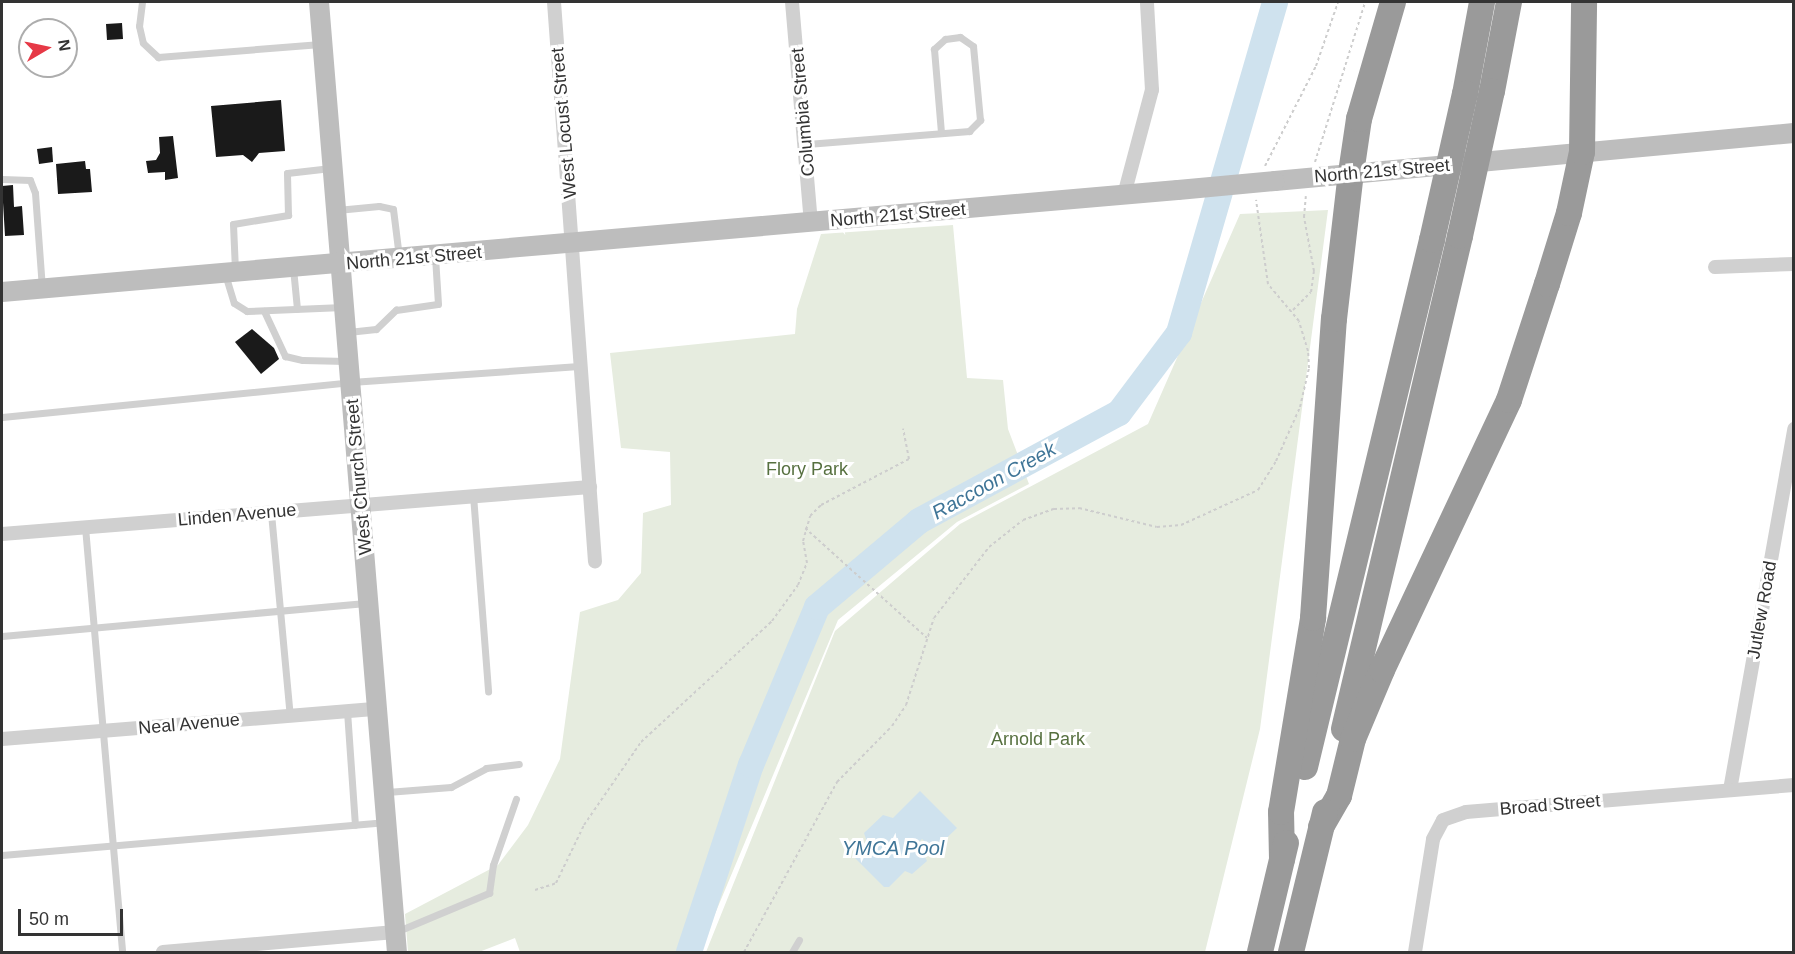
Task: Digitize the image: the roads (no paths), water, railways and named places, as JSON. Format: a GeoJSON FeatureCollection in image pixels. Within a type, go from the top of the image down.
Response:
{"type":"FeatureCollection","features":[{"type":"Feature","properties":{"kind":"highway"},"geometry":{"type":"LineString","coordinates":[[1282,859],[1281,812],[1313,618],[1334,319],[1351,173],[1359,119],[1393,2]]}},
{"type":"Feature","properties":{"kind":"highway"},"geometry":{"type":"LineString","coordinates":[[1260,952],[1338,640],[1432,240],[1465,94],[1482,2]]}},
{"type":"Feature","properties":{"kind":"highway"},"geometry":{"type":"LineString","coordinates":[[1291,952],[1460,236],[1509,2]]}},
{"type":"Feature","properties":{"kind":"highway"},"geometry":{"type":"LineString","coordinates":[[1321,827],[1339,796],[1353,739],[1382,670],[1509,400],[1569,213],[1582,152],[1584,2]]}},
{"type":"Feature","properties":{"kind":"main road","name":"West Church Street"},"geometry":{"type":"LineString","coordinates":[[319,2],[397,952]]}},
{"type":"Feature","properties":{"kind":"main road","name":"North 21st Street"},"geometry":{"type":"LineString","coordinates":[[2,292],[574,244],[1178,190],[1269,178],[1351,173],[1794,133]]}},
{"type":"Feature","properties":{"kind":"street","name":"West Locust Street"},"geometry":{"type":"LineString","coordinates":[[554,2],[574,244],[595,562]]}},
{"type":"Feature","properties":{"kind":"street","name":"Columbia Street"},"geometry":{"type":"LineString","coordinates":[[792,2],[807,144],[812,222]]}},
{"type":"Feature","properties":{"kind":"street"},"geometry":{"type":"LineString","coordinates":[[1124,195],[1152,90],[1147,2]]}},
{"type":"Feature","properties":{"kind":"street"},"geometry":{"type":"LineString","coordinates":[[1715,267],[1794,264]]}},
{"type":"Feature","properties":{"kind":"street","name":"Jutlew Road"},"geometry":{"type":"LineString","coordinates":[[1731,790],[1794,429]]}},
{"type":"Feature","properties":{"kind":"street","name":"Linden Avenue"},"geometry":{"type":"LineString","coordinates":[[2,534],[590,487]]}},
{"type":"Feature","properties":{"kind":"street","name":"Neal Avenue"},"geometry":{"type":"LineString","coordinates":[[2,739],[378,709]]}},
{"type":"Feature","properties":{"kind":"street","name":"Broad Street"},"geometry":{"type":"LineString","coordinates":[[1415,952],[1433,839],[1443,820],[1466,812],[1794,785]]}},
{"type":"Feature","properties":{"kind":"street"},"geometry":{"type":"LineString","coordinates":[[163,952],[395,932]]}},
{"type":"Feature","properties":{"kind":"lane"},"geometry":{"type":"LineString","coordinates":[[142,2],[139,26],[143,43],[158,57],[322,44]]}},
{"type":"Feature","properties":{"kind":"lane"},"geometry":{"type":"LineString","coordinates":[[807,144],[941,133],[969,130],[980,120],[973,46],[960,37],[945,39],[934,49],[941,133]]}},
{"type":"Feature","properties":{"kind":"lane"},"geometry":{"type":"LineString","coordinates":[[333,168],[287,173],[288,215],[233,224],[230,274],[234,303],[248,311],[345,307]]}},
{"type":"Feature","properties":{"kind":"lane"},"geometry":{"type":"LineString","coordinates":[[2,179],[30,180],[35,194],[42,289]]}},
{"type":"Feature","properties":{"kind":"lane"},"geometry":{"type":"LineString","coordinates":[[337,210],[379,206],[393,209],[399,259]]}},
{"type":"Feature","properties":{"kind":"lane"},"geometry":{"type":"LineString","coordinates":[[347,332],[376,328],[396,310],[438,304],[435,256]]}},
{"type":"Feature","properties":{"kind":"lane"},"geometry":{"type":"LineString","coordinates":[[293,268],[297,309]]}},
{"type":"Feature","properties":{"kind":"lane"},"geometry":{"type":"LineString","coordinates":[[264,311],[285,356],[303,360],[350,361]]}},
{"type":"Feature","properties":{"kind":"lane"},"geometry":{"type":"LineString","coordinates":[[2,417],[351,382],[582,366]]}},
{"type":"Feature","properties":{"kind":"lane"},"geometry":{"type":"LineString","coordinates":[[473,495],[488,691]]}},
{"type":"Feature","properties":{"kind":"lane"},"geometry":{"type":"LineString","coordinates":[[271,512],[290,716]]}},
{"type":"Feature","properties":{"kind":"lane"},"geometry":{"type":"LineString","coordinates":[[85,528],[122,952]]}},
{"type":"Feature","properties":{"kind":"lane"},"geometry":{"type":"LineString","coordinates":[[2,636],[369,603]]}},
{"type":"Feature","properties":{"kind":"lane"},"geometry":{"type":"LineString","coordinates":[[347,711],[355,825]]}},
{"type":"Feature","properties":{"kind":"lane"},"geometry":{"type":"LineString","coordinates":[[384,793],[452,787],[486,768],[519,764]]}},
{"type":"Feature","properties":{"kind":"lane"},"geometry":{"type":"LineString","coordinates":[[395,932],[489,892],[493,865],[516,799]]}},
{"type":"Feature","properties":{"kind":"lane"},"geometry":{"type":"LineString","coordinates":[[2,855],[386,822]]}},
{"type":"Feature","properties":{"kind":"lane"},"geometry":{"type":"LineString","coordinates":[[792,952],[800,940]]}},
{"type":"Feature","properties":{"kind":"water","name":"YMCA Pool"},"geometry":{"type":"Polygon","coordinates":[[[920,791],[957,828],[934,850],[922,839],[918,843],[927,861],[912,874],[905,871],[889,887],[884,887],[853,856],[867,842],[864,833],[883,815],[893,818],[920,791]]]}},
{"type":"Feature","properties":{"kind":"waterway","name":"Raccoon Creek"},"geometry":{"type":"LineString","coordinates":[[689,952],[751,765],[817,607],[919,521],[1119,413],[1179,333],[1275,2]]}},
{"type":"Feature","properties":{"kind":"park label","name":"Flory Park"},"geometry":{"type":"Point","coordinates":[807,469]}},
{"type":"Feature","properties":{"kind":"park label","name":"Arnold Park"},"geometry":{"type":"Point","coordinates":[1038,739]}}]}
